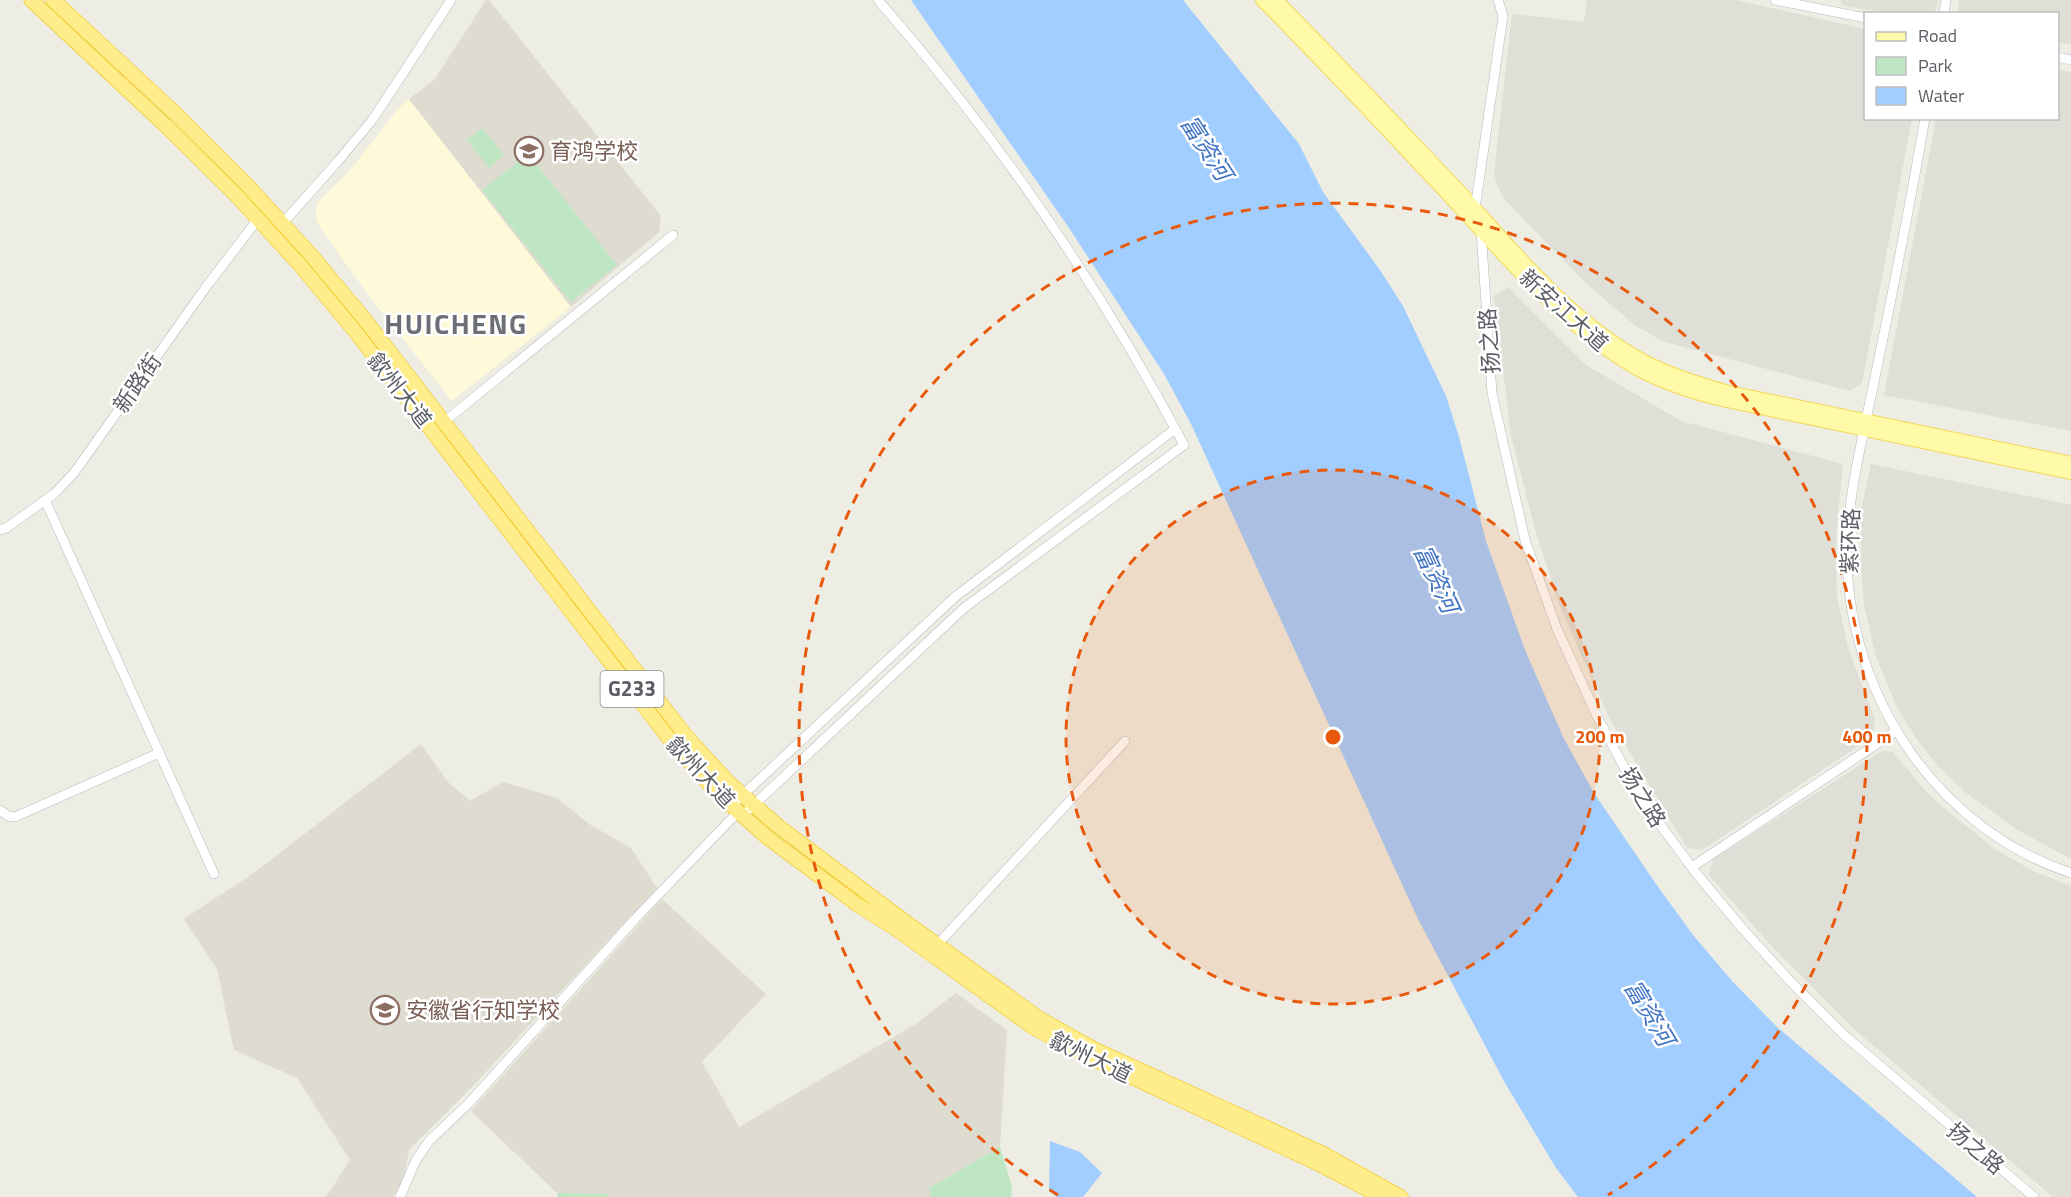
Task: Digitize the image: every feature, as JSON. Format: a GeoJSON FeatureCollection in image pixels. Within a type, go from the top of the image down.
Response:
{"type":"FeatureCollection","features":[{"type":"Feature","properties":{"kind":"highway","name":"歙州大道"},"geometry":{"type":"LineString","coordinates":[[31,0],[202,160],[300,265],[354,330],[674,745],[702,778],[737,811],[858,905],[899,931],[1042,1033],[1090,1058],[1319,1164],[1382,1197]]}},
{"type":"Feature","properties":{"kind":"highway","name":"歙州大道"},"geometry":{"type":"LineString","coordinates":[[53,0],[213,149],[283,223],[346,296],[686,736],[742,796],[1018,1005],[1095,1049],[1324,1154],[1401,1197]]}},
{"type":"Feature","properties":{"kind":"main road","name":"新安江大道"},"geometry":{"type":"LineString","coordinates":[[1262,0],[1563,315],[1593,339],[1640,370],[1709,397],[2071,463]]}},
{"type":"Feature","properties":{"kind":"main road","name":"新安江大道"},"geometry":{"type":"LineString","coordinates":[[1276,0],[1569,307],[1606,337],[1644,361],[1677,376],[1712,387],[2071,473]]}},
{"type":"Feature","properties":{"kind":"street"},"geometry":{"type":"LineString","coordinates":[[283,223],[373,119],[451,0]]}},
{"type":"Feature","properties":{"kind":"street"},"geometry":{"type":"LineString","coordinates":[[737,811],[754,806],[964,608],[1184,445],[1124,338],[1059,237],[953,92],[879,0]]}},
{"type":"Feature","properties":{"kind":"street"},"geometry":{"type":"LineString","coordinates":[[1475,209],[1503,16],[1498,0]]}},
{"type":"Feature","properties":{"kind":"street"},"geometry":{"type":"LineString","coordinates":[[1775,0],[1864,18]]}},
{"type":"Feature","properties":{"kind":"street","name":"紫环路"},"geometry":{"type":"LineString","coordinates":[[1925,120],[1849,516],[1848,580],[1854,626],[1866,667],[1882,705],[1896,731],[1930,778],[1967,815],[2009,845],[2071,873]]}},
{"type":"Feature","properties":{"kind":"street","name":"新路街"},"geometry":{"type":"LineString","coordinates":[[0,530],[54,494],[74,473],[206,287],[258,219]]}},
{"type":"Feature","properties":{"kind":"street","name":"扬之路"},"geometry":{"type":"LineString","coordinates":[[1481,229],[1492,393],[1517,508],[1535,572],[1557,629],[1612,746],[1656,819],[1692,867],[1764,953],[1844,1035],[2034,1197]]}},
{"type":"Feature","properties":{"kind":"street"},"geometry":{"type":"LineString","coordinates":[[444,422],[673,235]]}},
{"type":"Feature","properties":{"kind":"street"},"geometry":{"type":"LineString","coordinates":[[400,1197],[416,1160],[429,1141],[469,1103],[635,919],[737,811],[742,796],[955,597],[1175,429]]}},
{"type":"Feature","properties":{"kind":"street"},"geometry":{"type":"LineString","coordinates":[[45,500],[214,874]]}},
{"type":"Feature","properties":{"kind":"street"},"geometry":{"type":"LineString","coordinates":[[1692,867],[1896,731]]}},
{"type":"Feature","properties":{"kind":"street"},"geometry":{"type":"LineString","coordinates":[[937,945],[1125,741]]}},
{"type":"Feature","properties":{"kind":"street"},"geometry":{"type":"LineString","coordinates":[[0,810],[8,816],[15,817],[159,753]]}},
{"type":"Feature","properties":{"kind":"shaded area","name":"育鸿学校"},"geometry":{"type":"Polygon","coordinates":[[[486,0],[489,0],[661,216],[659,232],[571,307],[409,99],[434,80],[486,0]]]}},
{"type":"Feature","properties":{"kind":"shaded area"},"geometry":{"type":"Polygon","coordinates":[[[1587,0],[1736,0],[1864,29],[1864,120],[1912,120],[1862,383],[1850,391],[1665,342],[1636,326],[1587,284],[1505,200],[1494,173],[1512,14],[1584,22],[1587,0]]]}},
{"type":"Feature","properties":{"kind":"shaded area"},"geometry":{"type":"Polygon","coordinates":[[[1841,0],[1938,0],[1935,12],[1880,12],[1841,5],[1841,0]]]}},
{"type":"Feature","properties":{"kind":"shaded area"},"geometry":{"type":"Polygon","coordinates":[[[1959,0],[2071,0],[2071,45],[2059,42],[2059,12],[1958,12],[1959,0]]]}},
{"type":"Feature","properties":{"kind":"shaded area"},"geometry":{"type":"Polygon","coordinates":[[[2059,70],[2071,72],[2071,431],[1884,395],[1936,120],[2059,120],[2059,70]]]}},
{"type":"Feature","properties":{"kind":"shaded area"},"geometry":{"type":"Polygon","coordinates":[[[409,99],[571,307],[452,401],[369,296],[319,226],[316,218],[317,203],[348,173],[397,110],[409,99]]]}},
{"type":"Feature","properties":{"kind":"shaded area"},"geometry":{"type":"Polygon","coordinates":[[[1508,287],[1586,365],[1681,421],[1843,464],[1836,535],[1837,597],[1848,648],[1875,719],[1874,732],[1869,739],[1702,850],[1687,848],[1609,718],[1559,604],[1535,529],[1511,436],[1494,296],[1508,287]]]}},
{"type":"Feature","properties":{"kind":"shaded area"},"geometry":{"type":"Polygon","coordinates":[[[1871,464],[2071,505],[2071,859],[2016,829],[1965,792],[1937,765],[1915,737],[1897,707],[1876,657],[1864,604],[1861,568],[1861,510],[1871,464]]]}},
{"type":"Feature","properties":{"kind":"shaded area","name":"安徽省行知学校"},"geometry":{"type":"Polygon","coordinates":[[[421,744],[448,782],[470,801],[503,782],[557,798],[589,824],[631,848],[657,888],[471,1088],[409,1150],[403,1182],[393,1197],[326,1197],[350,1160],[297,1078],[234,1050],[217,969],[184,919],[255,872],[421,744]]]}},
{"type":"Feature","properties":{"kind":"shaded area"},"geometry":{"type":"Polygon","coordinates":[[[1882,751],[1893,752],[1939,804],[1992,847],[2033,871],[2071,886],[2071,1197],[2053,1197],[1854,1029],[1767,941],[1709,875],[1713,859],[1882,751]]]}},
{"type":"Feature","properties":{"kind":"shaded area","name":"安徽省行知学校"},"geometry":{"type":"Polygon","coordinates":[[[662,899],[766,994],[702,1062],[739,1127],[914,1025],[956,993],[1007,1030],[1000,1147],[929,1188],[931,1197],[609,1197],[607,1194],[557,1193],[471,1111],[662,899]]]}},
{"type":"Feature","properties":{"kind":"green space"},"geometry":{"type":"Polygon","coordinates":[[[482,128],[504,155],[489,168],[467,140],[482,128]]]}},
{"type":"Feature","properties":{"kind":"green space"},"geometry":{"type":"Polygon","coordinates":[[[528,154],[617,265],[571,302],[482,190],[528,154]]]}},
{"type":"Feature","properties":{"kind":"green space"},"geometry":{"type":"Polygon","coordinates":[[[1000,1147],[1012,1186],[1011,1197],[931,1197],[929,1188],[1000,1147]]]}},
{"type":"Feature","properties":{"kind":"green space"},"geometry":{"type":"Polygon","coordinates":[[[557,1193],[607,1194],[609,1197],[558,1197],[557,1193]]]}},
{"type":"Feature","properties":{"kind":"water","name":"富资河"},"geometry":{"type":"Polygon","coordinates":[[[911,0],[1183,0],[1299,144],[1323,192],[1380,270],[1403,306],[1446,396],[1486,541],[1525,650],[1563,737],[1594,793],[1693,935],[1733,982],[1777,1027],[1977,1197],[1578,1197],[1556,1168],[1505,1083],[1418,919],[1191,424],[1164,374],[1069,228],[911,0]]]}},
{"type":"Feature","properties":{"kind":"water"},"geometry":{"type":"Polygon","coordinates":[[[1050,1141],[1080,1152],[1102,1173],[1083,1197],[1057,1197],[1049,1191],[1050,1141]]]}},
{"type":"Feature","properties":{"kind":"place","name":"育鸿学校"},"geometry":{"type":"Point","coordinates":[529,151]}},
{"type":"Feature","properties":{"kind":"place","name":"安徽省行知学校"},"geometry":{"type":"Point","coordinates":[385,1010]}},
{"type":"Feature","properties":{"kind":"district","name":"HUICHENG"},"geometry":{"type":"Point","coordinates":[456,324]}}]}
